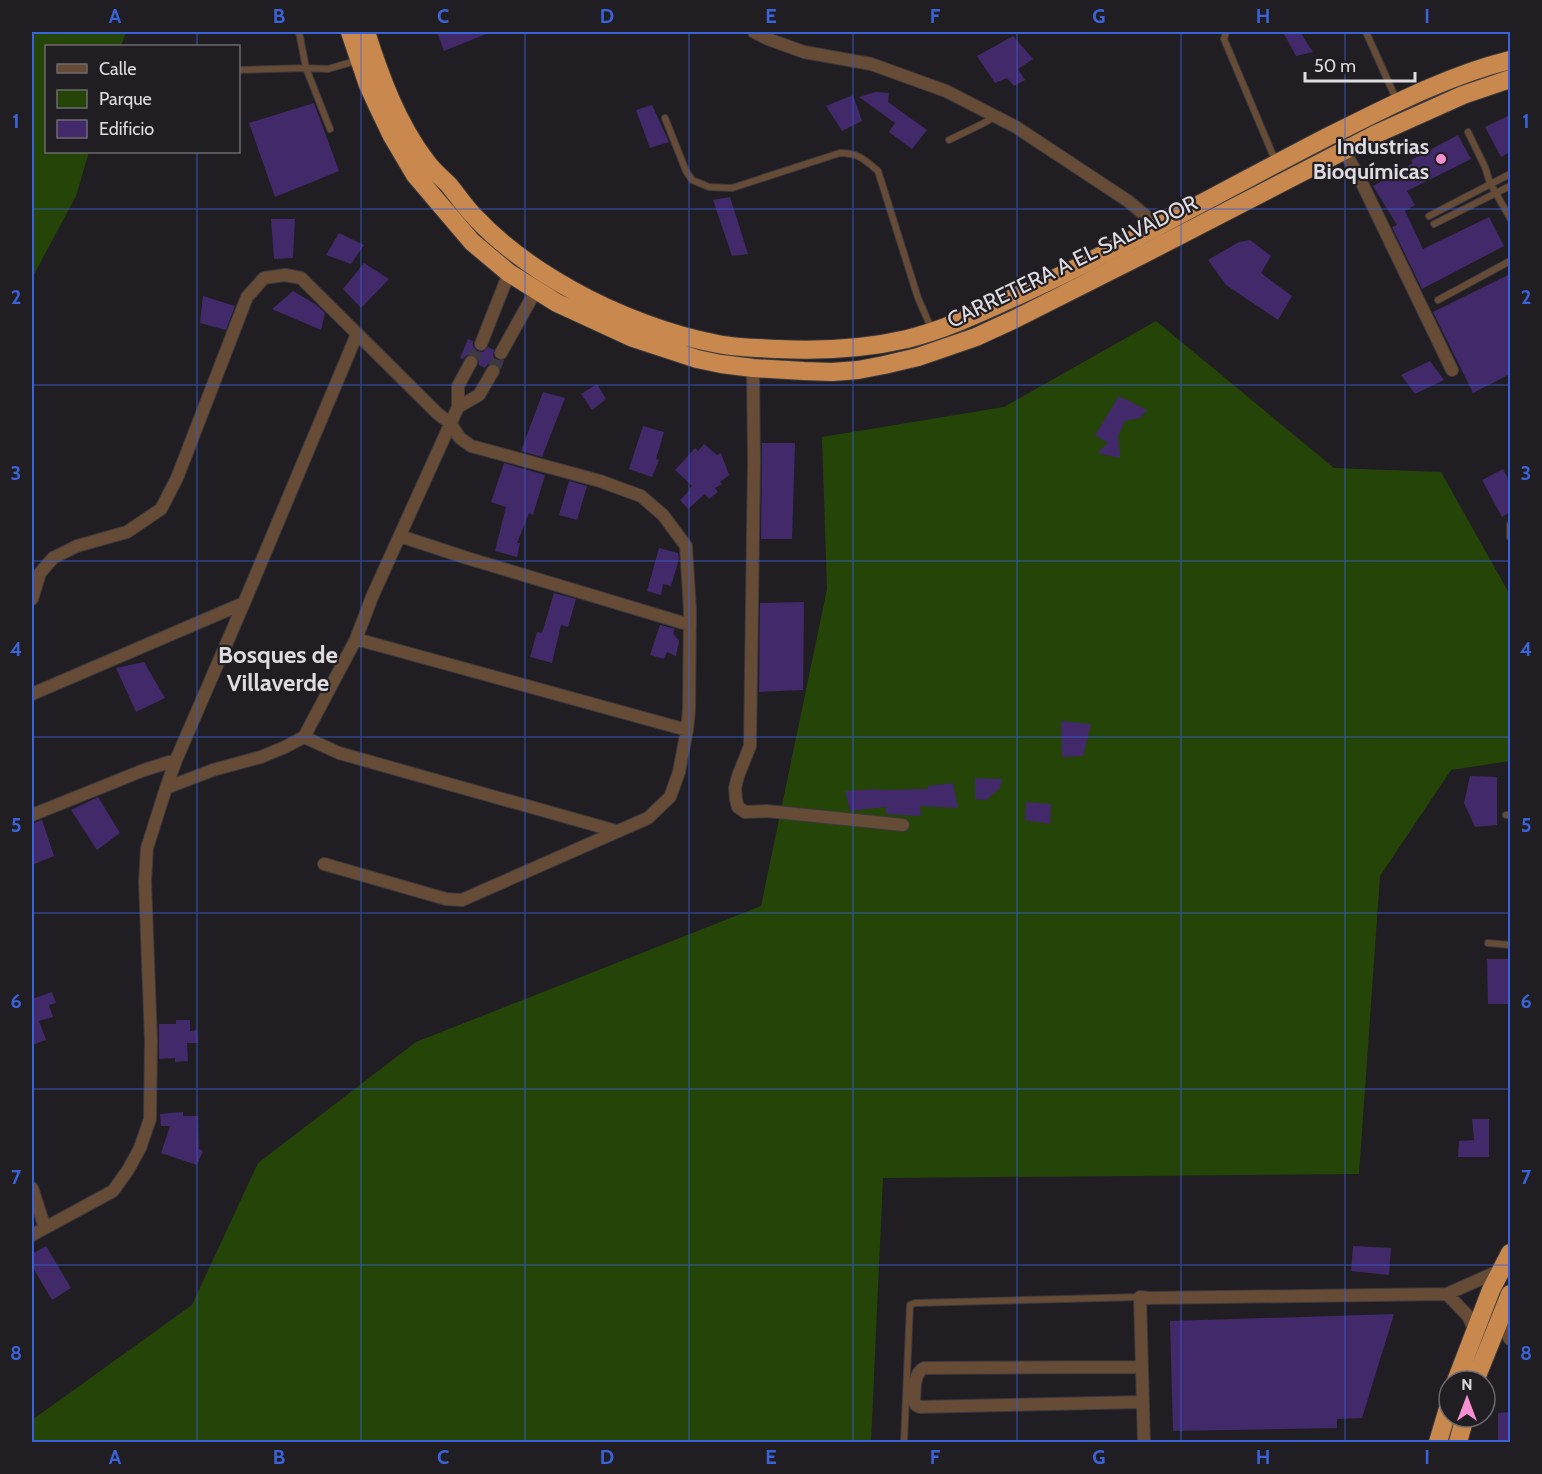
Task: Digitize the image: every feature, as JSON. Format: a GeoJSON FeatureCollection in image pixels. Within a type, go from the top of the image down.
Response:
{"type":"FeatureCollection","features":[{"type":"Feature","properties":{"kind":"highway","name":"CARRETERA A EL SALVADOR"},"geometry":{"type":"LineString","coordinates":[[350,32],[368,85],[392,136],[415,175],[472,242],[508,273],[581,315],[633,338],[697,358],[753,368],[832,372],[858,370],[918,357],[948,348],[1013,320],[1376,134],[1463,95],[1510,79]]}},
{"type":"Feature","properties":{"kind":"highway","name":"CARRETERA A EL SALVADOR"},"geometry":{"type":"LineString","coordinates":[[366,32],[375,62],[390,96],[404,126],[426,161],[474,216],[526,262],[583,296],[630,318],[661,328],[719,344],[815,350],[865,348],[910,339],[933,331],[1088,263],[1398,102],[1465,74],[1510,60]]}},
{"type":"Feature","properties":{"kind":"highway"},"geometry":{"type":"LineString","coordinates":[[1460,1369],[1491,1290],[1510,1253]]}},
{"type":"Feature","properties":{"kind":"highway"},"geometry":{"type":"LineString","coordinates":[[1480,1369],[1510,1294]]}},
{"type":"Feature","properties":{"kind":"street"},"geometry":{"type":"LineString","coordinates":[[754,32],[804,52],[871,64],[946,91],[1016,127],[1128,201],[1158,226]]}},
{"type":"Feature","properties":{"kind":"street"},"geometry":{"type":"LineString","coordinates":[[1344,151],[1358,175],[1452,370]]}},
{"type":"Feature","properties":{"kind":"street"},"geometry":{"type":"LineString","coordinates":[[481,344],[508,273]]}},
{"type":"Feature","properties":{"kind":"street"},"geometry":{"type":"LineString","coordinates":[[32,599],[40,573],[53,558],[77,546],[127,532],[160,509],[177,478],[247,297],[264,278],[285,275],[301,278],[438,414],[450,423],[460,438],[471,446],[600,481],[641,496],[663,515],[686,546],[690,611],[687,730],[679,772],[670,797],[648,818],[462,900],[446,899],[324,864]]}},
{"type":"Feature","properties":{"kind":"street"},"geometry":{"type":"LineString","coordinates":[[501,353],[536,290]]}},
{"type":"Feature","properties":{"kind":"street"},"geometry":{"type":"LineString","coordinates":[[32,1235],[113,1191],[140,1148],[150,1119],[151,1041],[145,882],[147,848],[176,760],[357,334]]}},
{"type":"Feature","properties":{"kind":"street"},"geometry":{"type":"LineString","coordinates":[[166,788],[213,770],[261,757],[304,737],[356,639],[372,597],[458,407],[458,386],[471,362]]}},
{"type":"Feature","properties":{"kind":"street"},"geometry":{"type":"LineString","coordinates":[[753,368],[751,724],[750,746],[735,788],[738,807],[745,812],[767,811],[903,825]]}},
{"type":"Feature","properties":{"kind":"street"},"geometry":{"type":"LineString","coordinates":[[458,407],[479,395],[493,371]]}},
{"type":"Feature","properties":{"kind":"street"},"geometry":{"type":"LineString","coordinates":[[400,536],[690,625]]}},
{"type":"Feature","properties":{"kind":"street"},"geometry":{"type":"LineString","coordinates":[[32,694],[244,603]]}},
{"type":"Feature","properties":{"kind":"street"},"geometry":{"type":"LineString","coordinates":[[356,639],[687,730]]}},
{"type":"Feature","properties":{"kind":"street"},"geometry":{"type":"LineString","coordinates":[[304,737],[339,753],[616,831]]}},
{"type":"Feature","properties":{"kind":"street"},"geometry":{"type":"LineString","coordinates":[[32,815],[144,770],[176,760]]}},
{"type":"Feature","properties":{"kind":"street"},"geometry":{"type":"LineString","coordinates":[[32,1188],[45,1228]]}},
{"type":"Feature","properties":{"kind":"street"},"geometry":{"type":"LineString","coordinates":[[1144,1443],[1140,1297],[1447,1294],[1502,1270]]}},
{"type":"Feature","properties":{"kind":"street"},"geometry":{"type":"LineString","coordinates":[[1447,1294],[1468,1316],[1474,1331]]}},
{"type":"Feature","properties":{"kind":"street"},"geometry":{"type":"LineString","coordinates":[[1499,1321],[1510,1339]]}},
{"type":"Feature","properties":{"kind":"street"},"geometry":{"type":"LineString","coordinates":[[1142,1367],[924,1368],[917,1374],[914,1401],[920,1407],[1143,1402]]}},
{"type":"Feature","properties":{"kind":"lane"},"geometry":{"type":"LineString","coordinates":[[299,32],[306,68],[330,129]]}},
{"type":"Feature","properties":{"kind":"lane"},"geometry":{"type":"LineString","coordinates":[[1226,32],[1224,39],[1277,164]]}},
{"type":"Feature","properties":{"kind":"lane"},"geometry":{"type":"LineString","coordinates":[[1366,32],[1398,102]]}},
{"type":"Feature","properties":{"kind":"lane"},"geometry":{"type":"LineString","coordinates":[[240,70],[328,69],[359,60]]}},
{"type":"Feature","properties":{"kind":"lane"},"geometry":{"type":"LineString","coordinates":[[949,140],[997,116]]}},
{"type":"Feature","properties":{"kind":"lane"},"geometry":{"type":"LineString","coordinates":[[665,118],[686,171],[692,180],[709,187],[732,188],[840,153],[852,153],[864,158],[878,171],[918,298],[933,331]]}},
{"type":"Feature","properties":{"kind":"lane"},"geometry":{"type":"LineString","coordinates":[[1468,132],[1490,183],[1510,218]]}},
{"type":"Feature","properties":{"kind":"lane"},"geometry":{"type":"LineString","coordinates":[[1429,216],[1510,174]]}},
{"type":"Feature","properties":{"kind":"lane"},"geometry":{"type":"LineString","coordinates":[[1434,224],[1510,186]]}},
{"type":"Feature","properties":{"kind":"lane"},"geometry":{"type":"LineString","coordinates":[[1438,300],[1510,261]]}},
{"type":"Feature","properties":{"kind":"lane"},"geometry":{"type":"LineString","coordinates":[[1510,525],[1510,537]]}},
{"type":"Feature","properties":{"kind":"lane"},"geometry":{"type":"LineString","coordinates":[[1488,943],[1510,945]]}},
{"type":"Feature","properties":{"kind":"lane"},"geometry":{"type":"LineString","coordinates":[[904,1443],[910,1305],[915,1303],[1140,1297]]}},
{"type":"Feature","properties":{"kind":"green space"},"geometry":{"type":"Polygon","coordinates":[[[32,32],[126,32],[121,45],[45,45],[45,153],[89,153],[76,196],[32,278],[32,32]]]}},
{"type":"Feature","properties":{"kind":"green space"},"geometry":{"type":"Polygon","coordinates":[[[1156,321],[1334,468],[1441,472],[1510,595],[1510,761],[1451,770],[1380,876],[1359,1174],[883,1178],[871,1442],[32,1442],[32,1420],[192,1305],[258,1163],[416,1042],[761,906],[827,589],[822,437],[1004,407],[1156,321]]]}},
{"type":"Feature","properties":{"kind":"building"},"geometry":{"type":"Polygon","coordinates":[[[437,32],[491,32],[444,51],[437,32]]]}},
{"type":"Feature","properties":{"kind":"building"},"geometry":{"type":"Polygon","coordinates":[[[1283,32],[1300,32],[1313,52],[1296,56],[1283,32]]]}},
{"type":"Feature","properties":{"kind":"building"},"geometry":{"type":"Polygon","coordinates":[[[1013,36],[1033,59],[1018,69],[1025,80],[1014,86],[1007,78],[995,83],[977,56],[1013,36]]]}},
{"type":"Feature","properties":{"kind":"building"},"geometry":{"type":"Polygon","coordinates":[[[875,92],[889,93],[888,102],[927,130],[912,149],[889,132],[895,123],[859,97],[875,92]]]}},
{"type":"Feature","properties":{"kind":"building"},"geometry":{"type":"Polygon","coordinates":[[[853,95],[862,121],[842,131],[826,106],[853,95]]]}},
{"type":"Feature","properties":{"kind":"building"},"geometry":{"type":"Polygon","coordinates":[[[314,103],[339,171],[275,197],[249,123],[314,103]]]}},
{"type":"Feature","properties":{"kind":"building"},"geometry":{"type":"Polygon","coordinates":[[[652,105],[669,142],[650,148],[636,110],[652,105]]]}},
{"type":"Feature","properties":{"kind":"building"},"geometry":{"type":"Polygon","coordinates":[[[1510,115],[1510,152],[1501,157],[1485,127],[1510,115]]]}},
{"type":"Feature","properties":{"kind":"building"},"geometry":{"type":"Polygon","coordinates":[[[1458,135],[1471,159],[1407,191],[1415,205],[1405,211],[1423,249],[1489,217],[1504,246],[1422,289],[1392,227],[1397,225],[1373,186],[1413,163],[1411,160],[1458,135]]]}},
{"type":"Feature","properties":{"kind":"building"},"geometry":{"type":"Polygon","coordinates":[[[730,197],[748,254],[732,256],[713,200],[730,197]]]}},
{"type":"Feature","properties":{"kind":"building"},"geometry":{"type":"Polygon","coordinates":[[[271,219],[295,219],[293,258],[274,259],[271,219]]]}},
{"type":"Feature","properties":{"kind":"building"},"geometry":{"type":"Polygon","coordinates":[[[339,233],[364,245],[351,264],[326,255],[339,233]]]}},
{"type":"Feature","properties":{"kind":"building"},"geometry":{"type":"Polygon","coordinates":[[[1250,240],[1271,256],[1261,273],[1292,296],[1278,320],[1226,285],[1208,260],[1239,242],[1250,240]]]}},
{"type":"Feature","properties":{"kind":"building"},"geometry":{"type":"Polygon","coordinates":[[[364,263],[389,279],[361,308],[343,289],[364,263]]]}},
{"type":"Feature","properties":{"kind":"building"},"geometry":{"type":"Polygon","coordinates":[[[1510,274],[1510,374],[1473,393],[1433,312],[1510,274]]]}},
{"type":"Feature","properties":{"kind":"building"},"geometry":{"type":"Polygon","coordinates":[[[293,291],[325,313],[321,330],[272,309],[293,291]]]}},
{"type":"Feature","properties":{"kind":"building"},"geometry":{"type":"Polygon","coordinates":[[[203,296],[235,306],[226,330],[200,323],[203,296]]]}},
{"type":"Feature","properties":{"kind":"building"},"geometry":{"type":"Polygon","coordinates":[[[468,339],[473,341],[473,346],[477,351],[483,352],[488,347],[494,350],[494,358],[504,360],[501,369],[498,364],[494,363],[488,364],[485,368],[479,365],[478,358],[474,355],[460,358],[468,339]]]}},
{"type":"Feature","properties":{"kind":"building"},"geometry":{"type":"Polygon","coordinates":[[[1430,361],[1444,380],[1415,394],[1401,375],[1430,361]]]}},
{"type":"Feature","properties":{"kind":"building"},"geometry":{"type":"Polygon","coordinates":[[[597,384],[606,399],[592,410],[581,394],[597,384]]]}},
{"type":"Feature","properties":{"kind":"building"},"geometry":{"type":"Polygon","coordinates":[[[543,392],[565,398],[542,457],[521,451],[543,392]]]}},
{"type":"Feature","properties":{"kind":"building"},"geometry":{"type":"Polygon","coordinates":[[[1119,396],[1147,410],[1140,418],[1125,421],[1118,436],[1120,458],[1097,453],[1108,443],[1095,435],[1119,396]]]}},
{"type":"Feature","properties":{"kind":"building"},"geometry":{"type":"Polygon","coordinates":[[[643,426],[664,432],[656,459],[659,460],[652,477],[629,469],[643,426]]]}},
{"type":"Feature","properties":{"kind":"building"},"geometry":{"type":"Polygon","coordinates":[[[762,443],[795,443],[792,539],[761,539],[762,443]]]}},
{"type":"Feature","properties":{"kind":"building"},"geometry":{"type":"Polygon","coordinates":[[[704,444],[717,455],[721,453],[729,475],[720,482],[722,484],[715,488],[718,492],[709,499],[705,494],[688,509],[680,500],[692,486],[675,470],[695,448],[698,451],[704,444]]]}},
{"type":"Feature","properties":{"kind":"building"},"geometry":{"type":"Polygon","coordinates":[[[504,463],[545,475],[533,515],[529,513],[517,543],[520,543],[517,557],[495,551],[506,507],[491,502],[504,463]]]}},
{"type":"Feature","properties":{"kind":"building"},"geometry":{"type":"Polygon","coordinates":[[[1503,469],[1510,482],[1510,512],[1502,517],[1482,480],[1503,469]]]}},
{"type":"Feature","properties":{"kind":"building"},"geometry":{"type":"Polygon","coordinates":[[[569,481],[587,486],[577,520],[559,515],[569,481]]]}},
{"type":"Feature","properties":{"kind":"building"},"geometry":{"type":"Polygon","coordinates":[[[659,548],[678,553],[679,559],[671,586],[663,584],[661,595],[647,591],[659,548]]]}},
{"type":"Feature","properties":{"kind":"building"},"geometry":{"type":"Polygon","coordinates":[[[554,593],[576,599],[568,627],[561,625],[552,663],[530,657],[537,632],[542,633],[554,593]]]}},
{"type":"Feature","properties":{"kind":"building"},"geometry":{"type":"Polygon","coordinates":[[[804,602],[803,690],[759,692],[760,603],[804,602]]]}},
{"type":"Feature","properties":{"kind":"building"},"geometry":{"type":"Polygon","coordinates":[[[660,625],[675,629],[673,633],[679,641],[676,656],[667,652],[664,659],[650,655],[660,625]]]}},
{"type":"Feature","properties":{"kind":"building"},"geometry":{"type":"Polygon","coordinates":[[[144,662],[165,698],[136,712],[116,668],[144,662]]]}},
{"type":"Feature","properties":{"kind":"building"},"geometry":{"type":"Polygon","coordinates":[[[1061,721],[1091,724],[1083,756],[1062,757],[1061,721]]]}},
{"type":"Feature","properties":{"kind":"building"},"geometry":{"type":"Polygon","coordinates":[[[1470,776],[1497,777],[1497,825],[1475,827],[1464,803],[1470,776]]]}},
{"type":"Feature","properties":{"kind":"building"},"geometry":{"type":"Polygon","coordinates":[[[975,778],[1002,779],[1000,788],[986,800],[975,799],[975,778]]]}},
{"type":"Feature","properties":{"kind":"building"},"geometry":{"type":"Polygon","coordinates":[[[953,783],[958,808],[920,806],[921,816],[886,814],[886,807],[850,811],[845,791],[928,789],[927,786],[953,783]]]}},
{"type":"Feature","properties":{"kind":"building"},"geometry":{"type":"Polygon","coordinates":[[[98,797],[120,833],[97,850],[71,810],[98,797]]]}},
{"type":"Feature","properties":{"kind":"building"},"geometry":{"type":"Polygon","coordinates":[[[1026,802],[1051,804],[1050,824],[1025,820],[1026,802]]]}},
{"type":"Feature","properties":{"kind":"building"},"geometry":{"type":"Polygon","coordinates":[[[42,820],[54,856],[32,865],[32,824],[42,820]]]}},
{"type":"Feature","properties":{"kind":"building"},"geometry":{"type":"Polygon","coordinates":[[[1487,959],[1510,959],[1510,1004],[1488,1004],[1487,959]]]}},
{"type":"Feature","properties":{"kind":"building"},"geometry":{"type":"Polygon","coordinates":[[[52,992],[56,1003],[49,1005],[53,1017],[39,1021],[46,1040],[32,1045],[32,999],[52,992]]]}},
{"type":"Feature","properties":{"kind":"building"},"geometry":{"type":"Polygon","coordinates":[[[176,1020],[190,1020],[190,1031],[197,1030],[198,1043],[187,1043],[188,1061],[175,1062],[175,1058],[159,1059],[159,1024],[176,1024],[176,1020]]]}},
{"type":"Feature","properties":{"kind":"building"},"geometry":{"type":"Polygon","coordinates":[[[183,1112],[183,1116],[198,1116],[199,1149],[203,1151],[197,1165],[161,1153],[170,1126],[161,1126],[160,1114],[183,1112]]]}},
{"type":"Feature","properties":{"kind":"building"},"geometry":{"type":"Polygon","coordinates":[[[1472,1119],[1489,1119],[1489,1157],[1458,1157],[1459,1141],[1474,1140],[1472,1119]]]}},
{"type":"Feature","properties":{"kind":"building"},"geometry":{"type":"Polygon","coordinates":[[[46,1246],[71,1288],[52,1300],[32,1266],[32,1254],[46,1246]]]}},
{"type":"Feature","properties":{"kind":"building"},"geometry":{"type":"Polygon","coordinates":[[[1353,1246],[1391,1248],[1389,1275],[1351,1271],[1353,1246]]]}},
{"type":"Feature","properties":{"kind":"building"},"geometry":{"type":"Polygon","coordinates":[[[1394,1314],[1362,1418],[1337,1419],[1337,1428],[1173,1431],[1170,1321],[1394,1314]]]}},
{"type":"Feature","properties":{"kind":"building"},"geometry":{"type":"Polygon","coordinates":[[[1510,1412],[1510,1442],[1498,1442],[1498,1413],[1510,1412]]]}},
{"type":"Feature","properties":{"kind":"tunnel"},"geometry":{"type":"LineString","coordinates":[[471,362],[481,344]]}},
{"type":"Feature","properties":{"kind":"tunnel"},"geometry":{"type":"LineString","coordinates":[[493,371],[501,353]]}},
{"type":"Feature","properties":{"kind":"place","name":"Industrias Bioquímicas"},"geometry":{"type":"Point","coordinates":[1441,159]}},
{"type":"Feature","properties":{"kind":"district","name":"Bosques de Villaverde"},"geometry":{"type":"Point","coordinates":[278,669]}}]}
